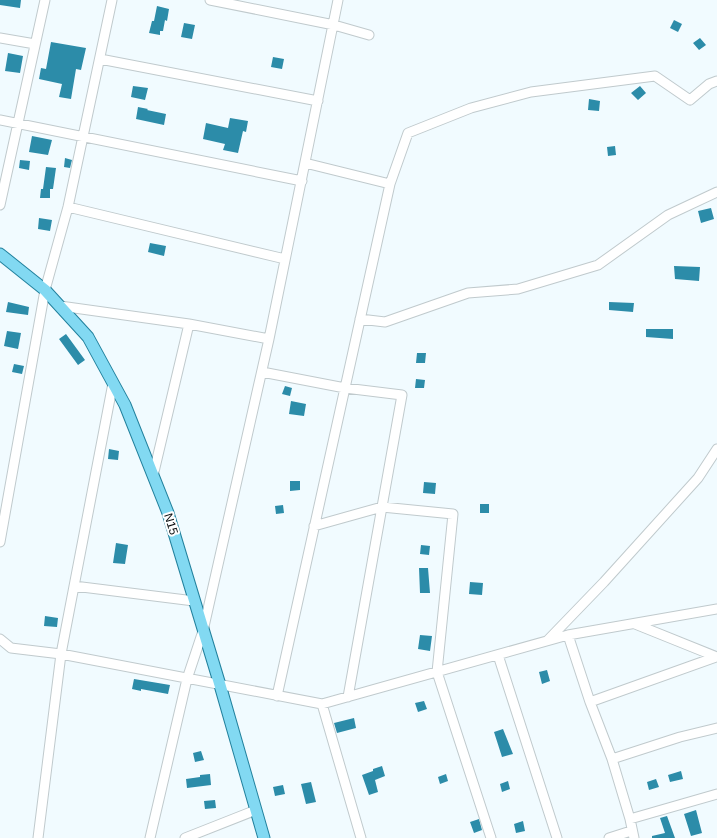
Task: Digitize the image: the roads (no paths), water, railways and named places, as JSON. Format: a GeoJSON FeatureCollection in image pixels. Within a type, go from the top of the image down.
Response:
{"type":"FeatureCollection","features":[{"type":"Feature","properties":{"kind":"main road","name":"N15"},"geometry":{"type":"LineString","coordinates":[[0,254],[45,290],[88,337],[125,405],[168,513],[264,838]]}},
{"type":"Feature","properties":{"kind":"street"},"geometry":{"type":"LineString","coordinates":[[0,205],[45,0]]}},
{"type":"Feature","properties":{"kind":"street"},"geometry":{"type":"LineString","coordinates":[[0,542],[45,290],[68,207],[112,0]]}},
{"type":"Feature","properties":{"kind":"street"},"geometry":{"type":"LineString","coordinates":[[210,0],[334,25],[369,35]]}},
{"type":"Feature","properties":{"kind":"street"},"geometry":{"type":"LineString","coordinates":[[150,838],[187,679],[203,631],[262,372],[338,0]]}},
{"type":"Feature","properties":{"kind":"street"},"geometry":{"type":"LineString","coordinates":[[0,38],[35,44]]}},
{"type":"Feature","properties":{"kind":"street"},"geometry":{"type":"LineString","coordinates":[[100,59],[318,101]]}},
{"type":"Feature","properties":{"kind":"street"},"geometry":{"type":"LineString","coordinates":[[277,696],[390,184],[408,133],[471,108],[531,92],[655,76],[690,100],[709,84],[717,81]]}},
{"type":"Feature","properties":{"kind":"street"},"geometry":{"type":"LineString","coordinates":[[0,120],[302,181]]}},
{"type":"Feature","properties":{"kind":"street"},"geometry":{"type":"LineString","coordinates":[[305,163],[390,184]]}},
{"type":"Feature","properties":{"kind":"street"},"geometry":{"type":"LineString","coordinates":[[360,319],[385,322],[468,293],[518,289],[598,265],[668,215],[717,192]]}},
{"type":"Feature","properties":{"kind":"street"},"geometry":{"type":"LineString","coordinates":[[68,207],[286,259]]}},
{"type":"Feature","properties":{"kind":"street"},"geometry":{"type":"LineString","coordinates":[[60,306],[189,324],[269,339]]}},
{"type":"Feature","properties":{"kind":"street"},"geometry":{"type":"LineString","coordinates":[[153,476],[189,324]]}},
{"type":"Feature","properties":{"kind":"street"},"geometry":{"type":"LineString","coordinates":[[262,372],[345,388],[402,395],[348,697]]}},
{"type":"Feature","properties":{"kind":"street"},"geometry":{"type":"LineString","coordinates":[[38,838],[61,654],[113,383]]}},
{"type":"Feature","properties":{"kind":"street"},"geometry":{"type":"LineString","coordinates":[[547,641],[604,582],[698,478],[717,449]]}},
{"type":"Feature","properties":{"kind":"street"},"geometry":{"type":"LineString","coordinates":[[314,526],[382,507],[453,514],[437,672],[491,838]]}},
{"type":"Feature","properties":{"kind":"street"},"geometry":{"type":"LineString","coordinates":[[74,586],[194,600]]}},
{"type":"Feature","properties":{"kind":"street"},"geometry":{"type":"LineString","coordinates":[[0,639],[11,648],[61,654],[322,704],[547,641],[717,609]]}},
{"type":"Feature","properties":{"kind":"street"},"geometry":{"type":"LineString","coordinates":[[635,624],[717,657]]}},
{"type":"Feature","properties":{"kind":"street"},"geometry":{"type":"LineString","coordinates":[[568,636],[590,702],[612,759],[630,820],[632,834],[609,838]]}},
{"type":"Feature","properties":{"kind":"street"},"geometry":{"type":"LineString","coordinates":[[498,655],[557,838]]}},
{"type":"Feature","properties":{"kind":"street"},"geometry":{"type":"LineString","coordinates":[[590,702],[717,657]]}},
{"type":"Feature","properties":{"kind":"street"},"geometry":{"type":"LineString","coordinates":[[322,704],[361,838]]}},
{"type":"Feature","properties":{"kind":"street"},"geometry":{"type":"LineString","coordinates":[[612,759],[680,737],[717,728]]}},
{"type":"Feature","properties":{"kind":"street"},"geometry":{"type":"LineString","coordinates":[[630,820],[717,794]]}},
{"type":"Feature","properties":{"kind":"street"},"geometry":{"type":"LineString","coordinates":[[186,838],[256,810]]}}]}
